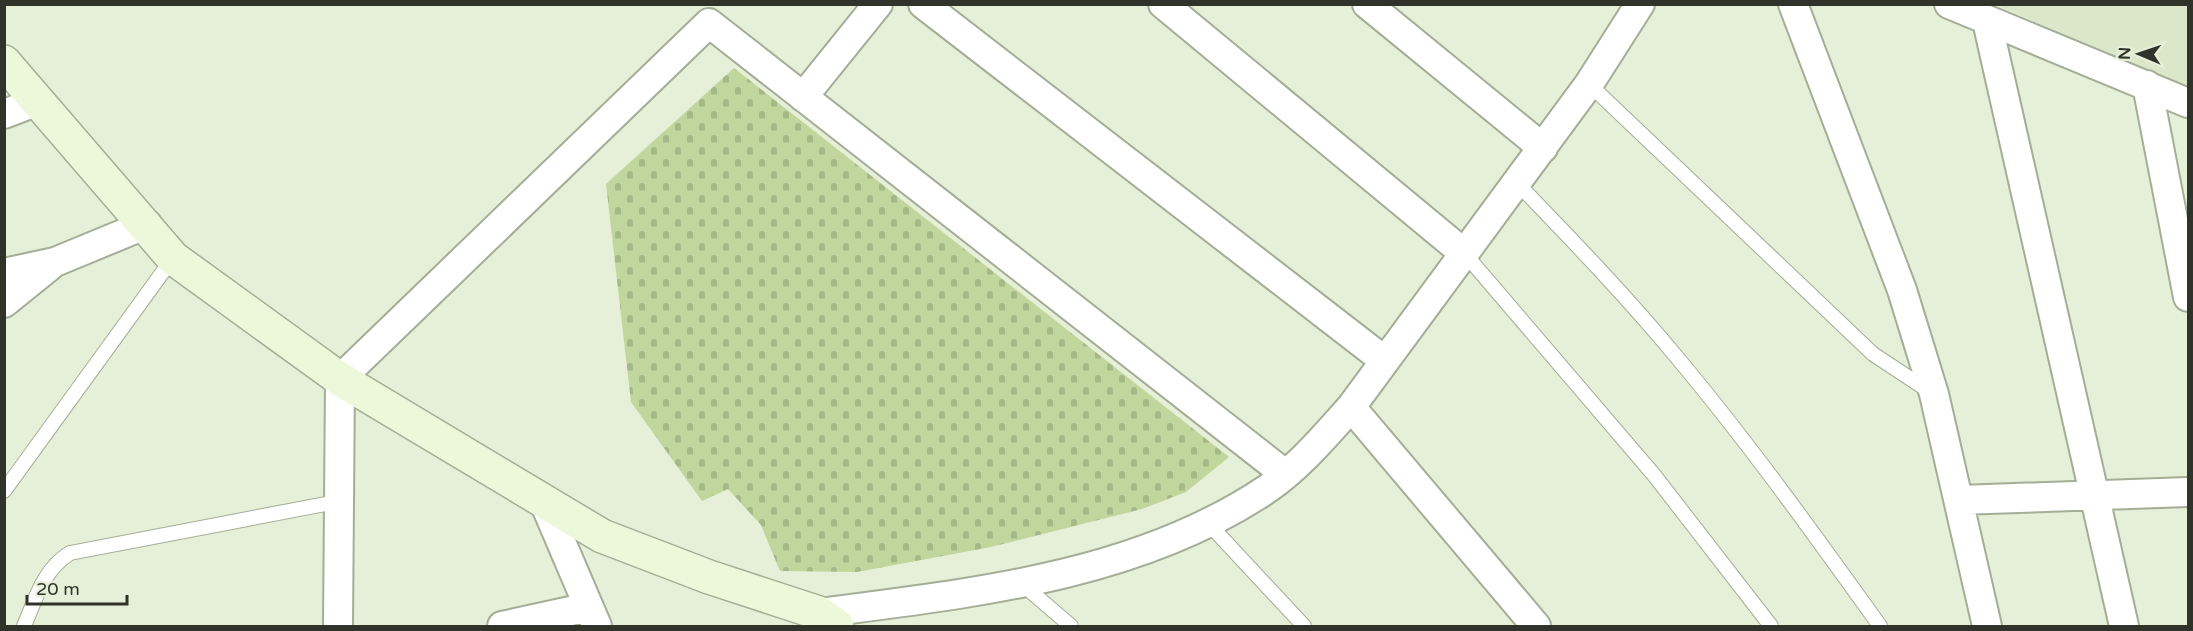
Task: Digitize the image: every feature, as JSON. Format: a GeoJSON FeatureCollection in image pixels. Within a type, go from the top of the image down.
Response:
{"type":"FeatureCollection","features":[{"type":"Feature","properties":{"kind":"street"},"geometry":{"type":"LineString","coordinates":[[803,97],[878,4]]}},
{"type":"Feature","properties":{"kind":"street"},"geometry":{"type":"LineString","coordinates":[[923,4],[1385,361]]}},
{"type":"Feature","properties":{"kind":"street"},"geometry":{"type":"LineString","coordinates":[[1163,4],[1466,254]]}},
{"type":"Feature","properties":{"kind":"street"},"geometry":{"type":"LineString","coordinates":[[1367,4],[1543,148]]}},
{"type":"Feature","properties":{"kind":"street"},"geometry":{"type":"LineString","coordinates":[[4,62],[147,224],[173,258],[340,379],[602,536],[828,620],[1021,583],[1136,552],[1208,524],[1269,488],[1308,454],[1351,407],[1466,254],[1589,84],[1640,4]]}},
{"type":"Feature","properties":{"kind":"street"},"geometry":{"type":"LineString","coordinates":[[1793,4],[1902,290],[1934,394],[1987,627]]}},
{"type":"Feature","properties":{"kind":"street"},"geometry":{"type":"LineString","coordinates":[[1948,4],[2188,103]]}},
{"type":"Feature","properties":{"kind":"street"},"geometry":{"type":"LineString","coordinates":[[338,627],[341,501],[340,379],[715,14],[803,97],[1285,474]]}},
{"type":"Feature","properties":{"kind":"street"},"geometry":{"type":"LineString","coordinates":[[1987,21],[2124,627]]}},
{"type":"Feature","properties":{"kind":"street"},"geometry":{"type":"LineString","coordinates":[[2147,85],[2188,297]]}},
{"type":"Feature","properties":{"kind":"street"},"geometry":{"type":"LineString","coordinates":[[4,114],[38,101]]}},
{"type":"Feature","properties":{"kind":"street"},"geometry":{"type":"LineString","coordinates":[[4,273],[55,262],[147,224]]}},
{"type":"Feature","properties":{"kind":"street"},"geometry":{"type":"LineString","coordinates":[[4,303],[55,262]]}},
{"type":"Feature","properties":{"kind":"street"},"geometry":{"type":"LineString","coordinates":[[1351,407],[1536,627]]}},
{"type":"Feature","properties":{"kind":"street"},"geometry":{"type":"LineString","coordinates":[[1959,500],[2188,492]]}},
{"type":"Feature","properties":{"kind":"street"},"geometry":{"type":"LineString","coordinates":[[502,627],[593,617],[544,502]]}},
{"type":"Feature","properties":{"kind":"lane"},"geometry":{"type":"LineString","coordinates":[[1589,84],[1873,354],[1934,394]]}},
{"type":"Feature","properties":{"kind":"lane"},"geometry":{"type":"LineString","coordinates":[[1517,183],[1580,248],[1680,361],[1815,536],[1880,627]]}},
{"type":"Feature","properties":{"kind":"lane"},"geometry":{"type":"LineString","coordinates":[[1466,254],[1654,475],[1771,627]]}},
{"type":"Feature","properties":{"kind":"lane"},"geometry":{"type":"LineString","coordinates":[[4,491],[173,258]]}},
{"type":"Feature","properties":{"kind":"lane"},"geometry":{"type":"LineString","coordinates":[[24,627],[43,580],[55,562],[70,553],[341,501]]}},
{"type":"Feature","properties":{"kind":"lane"},"geometry":{"type":"LineString","coordinates":[[1208,524],[1304,627]]}},
{"type":"Feature","properties":{"kind":"lane"},"geometry":{"type":"LineString","coordinates":[[1021,583],[1071,627]]}},
{"type":"Feature","properties":{"kind":"shaded area"},"geometry":{"type":"Polygon","coordinates":[[[1996,5],[2188,5],[2188,86],[1996,5]]]}},
{"type":"Feature","properties":{"kind":"green space"},"geometry":{"type":"Polygon","coordinates":[[[734,68],[1229,457],[1186,492],[1142,509],[991,547],[857,572],[780,571],[761,525],[728,489],[702,501],[631,402],[606,184],[734,68]]]}}]}
